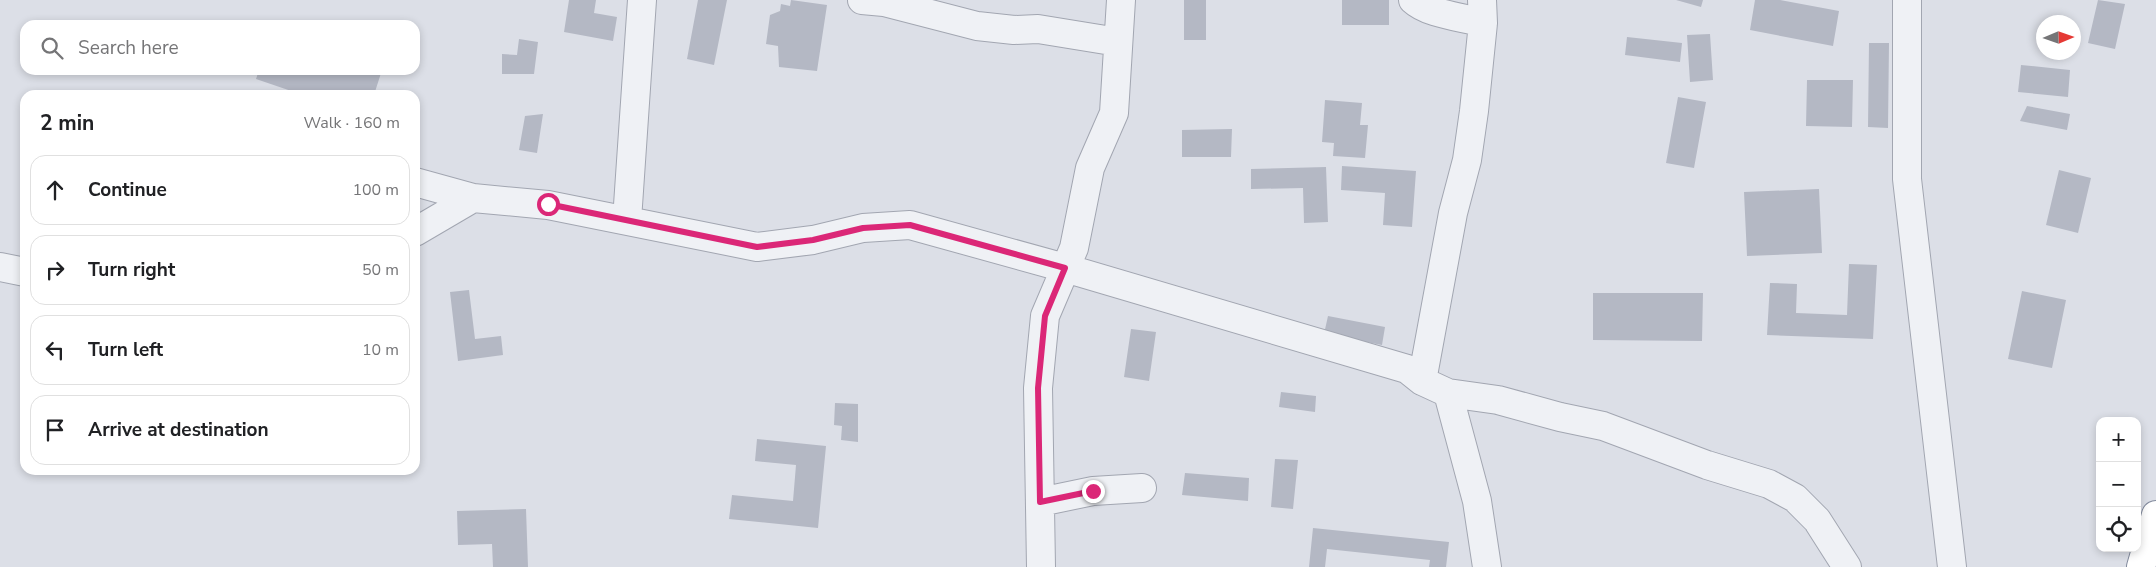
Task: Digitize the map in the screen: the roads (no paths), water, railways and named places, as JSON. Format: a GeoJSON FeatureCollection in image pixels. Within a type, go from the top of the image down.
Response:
{"type":"FeatureCollection","features":[{"type":"Feature","properties":{"kind":"highway"},"geometry":{"type":"LineString","coordinates":[[2141,567],[2154,527]]}},
{"type":"Feature","properties":{"kind":"street"},"geometry":{"type":"LineString","coordinates":[[627,220],[642,0]]}},
{"type":"Feature","properties":{"kind":"street"},"geometry":{"type":"LineString","coordinates":[[862,0],[884,2],[977,26],[1014,30],[1038,29],[1118,42]]}},
{"type":"Feature","properties":{"kind":"street"},"geometry":{"type":"LineString","coordinates":[[1041,567],[1038,388],[1045,316],[1074,248],[1090,168],[1114,113],[1121,0]]}},
{"type":"Feature","properties":{"kind":"street"},"geometry":{"type":"LineString","coordinates":[[1413,0],[1432,12],[1461,16],[1482,12],[1474,111],[1467,160],[1453,213],[1422,381]]}},
{"type":"Feature","properties":{"kind":"street"},"geometry":{"type":"LineString","coordinates":[[1907,0],[1907,179],[1952,567]]}},
{"type":"Feature","properties":{"kind":"street"},"geometry":{"type":"LineString","coordinates":[[420,183],[473,198],[548,204],[757,247],[813,240],[863,228],[910,225],[1065,268],[1407,369],[1422,381],[1448,393],[1498,400],[1560,417],[1603,426],[1706,465],[1769,484],[1795,498],[1817,520],[1847,567]]}},
{"type":"Feature","properties":{"kind":"street"},"geometry":{"type":"LineString","coordinates":[[420,229],[473,198]]}},
{"type":"Feature","properties":{"kind":"street"},"geometry":{"type":"LineString","coordinates":[[0,267],[20,271]]}},
{"type":"Feature","properties":{"kind":"street"},"geometry":{"type":"LineString","coordinates":[[1448,393],[1477,501],[1487,567]]}},
{"type":"Feature","properties":{"kind":"street"},"geometry":{"type":"LineString","coordinates":[[1040,502],[1093,491],[1142,488]]}}]}
